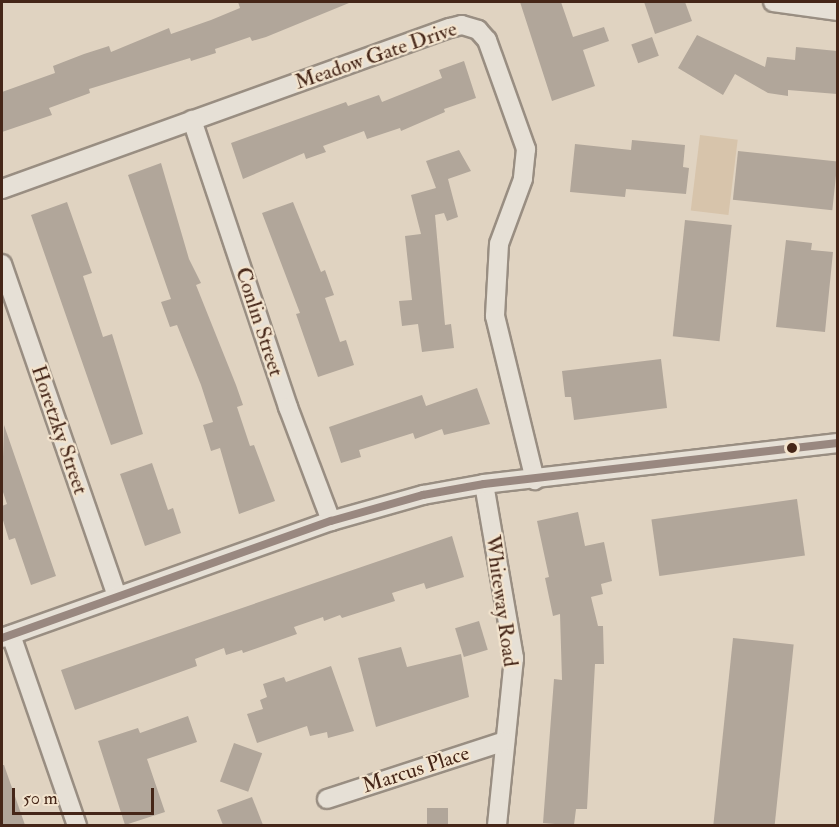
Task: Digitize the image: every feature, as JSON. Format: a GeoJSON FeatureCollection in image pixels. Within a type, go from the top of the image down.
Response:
{"type":"FeatureCollection","features":[{"type":"Feature","properties":{"kind":"street"},"geometry":{"type":"LineString","coordinates":[[773,2],[837,11]]}},
{"type":"Feature","properties":{"kind":"street","name":"Meadow Gate Drive"},"geometry":{"type":"LineString","coordinates":[[2,189],[450,28],[462,25],[478,30],[487,40],[526,149],[523,179],[499,244],[495,316],[535,480]]}},
{"type":"Feature","properties":{"kind":"street","name":"Conlin Street"},"geometry":{"type":"LineString","coordinates":[[192,120],[288,407],[331,521]]}},
{"type":"Feature","properties":{"kind":"street","name":"Horetzky Street"},"geometry":{"type":"LineString","coordinates":[[2,264],[117,596]]}},
{"type":"Feature","properties":{"kind":"street"},"geometry":{"type":"LineString","coordinates":[[77,825],[6,636],[331,521],[423,495],[484,484],[535,480],[837,443]]}},
{"type":"Feature","properties":{"kind":"street","name":"Whiteway Road"},"geometry":{"type":"LineString","coordinates":[[484,484],[514,658],[497,825]]}},
{"type":"Feature","properties":{"kind":"street","name":"Marcus Place"},"geometry":{"type":"LineString","coordinates":[[327,799],[505,741]]}},
{"type":"Feature","properties":{"kind":"shaded area"},"geometry":{"type":"Polygon","coordinates":[[[700,135],[738,140],[728,215],[691,210],[700,135]]]}},
{"type":"Feature","properties":{"kind":"building"},"geometry":{"type":"Polygon","coordinates":[[[238,2],[349,3],[266,37],[252,41],[250,37],[215,49],[216,53],[191,61],[190,58],[89,89],[90,93],[49,108],[52,115],[2,132],[2,92],[55,73],[53,66],[84,54],[109,46],[111,52],[169,28],[171,34],[211,20],[240,8],[238,2]]]}},
{"type":"Feature","properties":{"kind":"building"},"geometry":{"type":"Polygon","coordinates":[[[520,2],[561,2],[573,37],[604,27],[609,41],[583,50],[595,86],[552,101],[520,2]]]}},
{"type":"Feature","properties":{"kind":"building"},"geometry":{"type":"Polygon","coordinates":[[[644,2],[685,2],[692,21],[655,34],[644,2]]]}},
{"type":"Feature","properties":{"kind":"building"},"geometry":{"type":"Polygon","coordinates":[[[697,35],[765,67],[767,57],[795,60],[796,47],[837,51],[837,94],[788,90],[788,96],[768,93],[735,74],[723,95],[678,68],[697,35]]]}},
{"type":"Feature","properties":{"kind":"building"},"geometry":{"type":"Polygon","coordinates":[[[652,37],[659,56],[638,63],[631,45],[652,37]]]}},
{"type":"Feature","properties":{"kind":"building"},"geometry":{"type":"Polygon","coordinates":[[[464,61],[476,98],[444,109],[445,112],[401,131],[400,128],[367,139],[364,131],[323,146],[326,152],[306,159],[304,153],[243,179],[231,143],[346,102],[348,106],[379,95],[382,102],[442,78],[439,70],[464,61]]]}},
{"type":"Feature","properties":{"kind":"building"},"geometry":{"type":"Polygon","coordinates":[[[632,140],[685,145],[683,167],[689,168],[686,194],[626,189],[625,197],[570,192],[575,144],[631,150],[632,140]]]}},
{"type":"Feature","properties":{"kind":"building"},"geometry":{"type":"Polygon","coordinates":[[[459,150],[471,171],[448,179],[458,217],[447,221],[444,213],[435,215],[445,325],[451,324],[454,348],[422,352],[418,324],[402,326],[399,301],[412,300],[405,236],[421,234],[411,195],[436,188],[426,161],[459,150]]]}},
{"type":"Feature","properties":{"kind":"building"},"geometry":{"type":"Polygon","coordinates":[[[738,151],[837,161],[832,210],[733,200],[738,151]]]}},
{"type":"Feature","properties":{"kind":"building"},"geometry":{"type":"Polygon","coordinates":[[[161,163],[189,259],[201,283],[196,285],[243,405],[237,407],[250,446],[254,445],[275,501],[239,514],[220,448],[211,451],[203,425],[213,422],[201,385],[177,325],[170,327],[161,302],[171,299],[128,175],[161,163]]]}},
{"type":"Feature","properties":{"kind":"building"},"geometry":{"type":"Polygon","coordinates":[[[67,202],[92,273],[83,276],[103,337],[112,334],[143,434],[111,445],[31,215],[67,202]]]}},
{"type":"Feature","properties":{"kind":"building"},"geometry":{"type":"Polygon","coordinates":[[[293,202],[321,272],[325,270],[334,295],[325,298],[340,342],[346,340],[354,365],[318,377],[296,314],[300,313],[262,213],[293,202]]]}},
{"type":"Feature","properties":{"kind":"building"},"geometry":{"type":"Polygon","coordinates":[[[685,220],[732,225],[720,341],[673,336],[685,220]]]}},
{"type":"Feature","properties":{"kind":"building"},"geometry":{"type":"Polygon","coordinates":[[[786,240],[812,243],[811,250],[833,252],[825,332],[776,327],[786,240]]]}},
{"type":"Feature","properties":{"kind":"building"},"geometry":{"type":"Polygon","coordinates":[[[661,359],[667,408],[574,420],[571,397],[565,397],[562,371],[661,359]]]}},
{"type":"Feature","properties":{"kind":"building"},"geometry":{"type":"Polygon","coordinates":[[[477,388],[490,424],[444,435],[442,429],[415,439],[413,433],[359,450],[361,457],[341,463],[329,427],[422,395],[426,406],[477,388]]]}},
{"type":"Feature","properties":{"kind":"building"},"geometry":{"type":"Polygon","coordinates":[[[4,425],[56,576],[31,585],[15,538],[9,540],[2,517],[2,506],[7,504],[2,489],[4,425]]]}},
{"type":"Feature","properties":{"kind":"building"},"geometry":{"type":"Polygon","coordinates":[[[152,463],[168,510],[173,508],[181,533],[145,546],[120,474],[152,463]]]}},
{"type":"Feature","properties":{"kind":"building"},"geometry":{"type":"Polygon","coordinates":[[[797,499],[805,555],[659,576],[651,519],[797,499]]]}},
{"type":"Feature","properties":{"kind":"building"},"geometry":{"type":"Polygon","coordinates":[[[578,512],[585,546],[604,542],[612,581],[601,584],[603,594],[591,597],[598,626],[603,626],[604,664],[595,664],[587,809],[576,809],[574,825],[567,825],[543,823],[554,679],[562,680],[560,614],[553,616],[545,578],[549,577],[537,521],[578,512]]]}},
{"type":"Feature","properties":{"kind":"building"},"geometry":{"type":"Polygon","coordinates":[[[452,536],[464,577],[426,589],[424,583],[392,593],[395,601],[342,618],[340,615],[324,621],[323,617],[294,627],[297,634],[243,653],[242,650],[226,655],[224,648],[195,659],[197,666],[75,710],[61,670],[452,536]]]}},
{"type":"Feature","properties":{"kind":"building"},"geometry":{"type":"Polygon","coordinates":[[[479,621],[488,650],[464,657],[455,628],[479,621]]]}},
{"type":"Feature","properties":{"kind":"building"},"geometry":{"type":"Polygon","coordinates":[[[733,638],[794,644],[775,826],[713,825],[733,638]]]}},
{"type":"Feature","properties":{"kind":"building"},"geometry":{"type":"Polygon","coordinates":[[[401,647],[407,667],[461,654],[469,697],[376,727],[358,658],[401,647]]]}},
{"type":"Feature","properties":{"kind":"building"},"geometry":{"type":"Polygon","coordinates":[[[331,666],[354,731],[328,738],[327,732],[310,736],[307,726],[257,743],[247,714],[263,709],[260,700],[267,697],[263,684],[284,677],[286,682],[331,666]]]}},
{"type":"Feature","properties":{"kind":"building"},"geometry":{"type":"Polygon","coordinates":[[[188,716],[197,742],[147,759],[165,812],[125,825],[98,741],[138,728],[140,733],[188,716]]]}},
{"type":"Feature","properties":{"kind":"building"},"geometry":{"type":"Polygon","coordinates":[[[234,743],[262,753],[248,792],[220,782],[234,743]]]}},
{"type":"Feature","properties":{"kind":"building"},"geometry":{"type":"Polygon","coordinates":[[[2,765],[4,765],[25,825],[2,825],[2,765]]]}},
{"type":"Feature","properties":{"kind":"building"},"geometry":{"type":"Polygon","coordinates":[[[252,797],[263,825],[223,825],[217,810],[252,797]]]}},
{"type":"Feature","properties":{"kind":"building"},"geometry":{"type":"Polygon","coordinates":[[[427,808],[448,808],[448,825],[427,825],[427,808]]]}},
{"type":"Feature","properties":{"kind":"transit line"},"geometry":{"type":"LineString","coordinates":[[2,638],[331,521],[423,495],[484,484],[838,443]]}}]}
